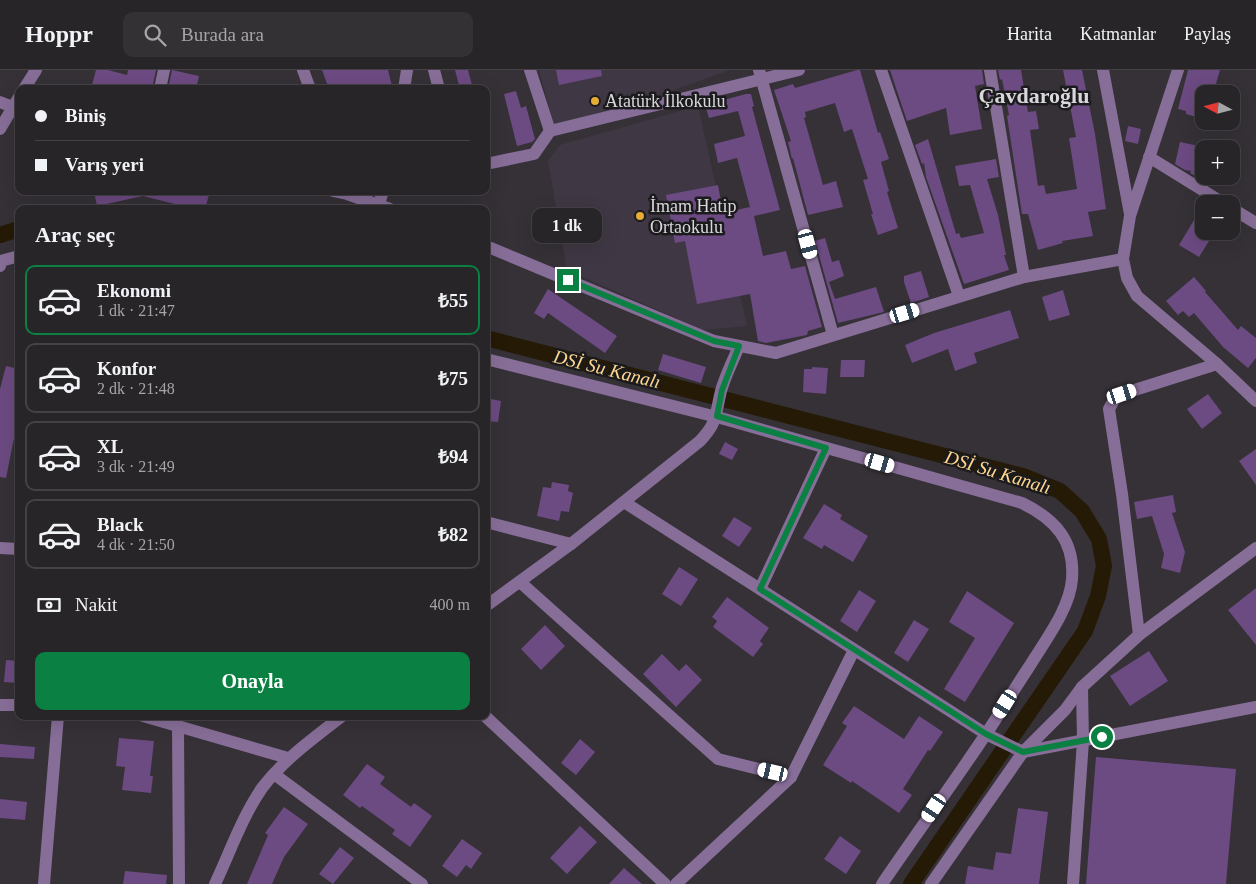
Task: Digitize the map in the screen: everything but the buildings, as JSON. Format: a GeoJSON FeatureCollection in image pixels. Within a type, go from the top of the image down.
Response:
{"type":"FeatureCollection","features":[{"type":"Feature","properties":{"kind":"street"},"geometry":{"type":"LineString","coordinates":[[27,85],[36,70]]}},
{"type":"Feature","properties":{"kind":"street"},"geometry":{"type":"LineString","coordinates":[[161,85],[164,70]]}},
{"type":"Feature","properties":{"kind":"street"},"geometry":{"type":"LineString","coordinates":[[303,70],[309,85]]}},
{"type":"Feature","properties":{"kind":"street"},"geometry":{"type":"LineString","coordinates":[[404,85],[406,70]]}},
{"type":"Feature","properties":{"kind":"street"},"geometry":{"type":"LineString","coordinates":[[434,70],[438,85]]}},
{"type":"Feature","properties":{"kind":"street"},"geometry":{"type":"LineString","coordinates":[[530,70],[550,130]]}},
{"type":"Feature","properties":{"kind":"street"},"geometry":{"type":"LineString","coordinates":[[490,163],[534,154],[550,130],[760,74],[799,70]]}},
{"type":"Feature","properties":{"kind":"street"},"geometry":{"type":"LineString","coordinates":[[881,70],[959,296]]}},
{"type":"Feature","properties":{"kind":"street"},"geometry":{"type":"LineString","coordinates":[[990,70],[1024,277]]}},
{"type":"Feature","properties":{"kind":"street"},"geometry":{"type":"LineString","coordinates":[[1103,70],[1130,216]]}},
{"type":"Feature","properties":{"kind":"street"},"geometry":{"type":"LineString","coordinates":[[1178,70],[1130,216],[1122,259],[1127,278],[1136,296],[1217,364],[1256,401]]}},
{"type":"Feature","properties":{"kind":"street"},"geometry":{"type":"LineString","coordinates":[[760,74],[833,335]]}},
{"type":"Feature","properties":{"kind":"street"},"geometry":{"type":"LineString","coordinates":[[0,102],[15,104]]}},
{"type":"Feature","properties":{"kind":"street"},"geometry":{"type":"LineString","coordinates":[[0,129],[15,107]]}},
{"type":"Feature","properties":{"kind":"street"},"geometry":{"type":"LineString","coordinates":[[1149,157],[1210,195]]}},
{"type":"Feature","properties":{"kind":"street"},"geometry":{"type":"LineString","coordinates":[[346,195],[378,205]]}},
{"type":"Feature","properties":{"kind":"street"},"geometry":{"type":"LineString","coordinates":[[1240,213],[1256,223]]}},
{"type":"Feature","properties":{"kind":"street"},"geometry":{"type":"LineString","coordinates":[[490,248],[714,341],[776,353],[1024,277],[1122,259]]}},
{"type":"Feature","properties":{"kind":"street"},"geometry":{"type":"LineString","coordinates":[[0,261],[15,257]]}},
{"type":"Feature","properties":{"kind":"street"},"geometry":{"type":"LineString","coordinates":[[490,603],[572,544],[700,441],[717,416],[722,390],[739,346]]}},
{"type":"Feature","properties":{"kind":"street"},"geometry":{"type":"LineString","coordinates":[[490,360],[717,416],[1022,503],[1040,512],[1055,525],[1064,538],[1071,558],[1072,580],[1067,601],[1053,628],[986,734],[882,884]]}},
{"type":"Feature","properties":{"kind":"street"},"geometry":{"type":"LineString","coordinates":[[1139,635],[1122,494],[1109,409],[1114,400],[1122,394],[1217,364]]}},
{"type":"Feature","properties":{"kind":"street"},"geometry":{"type":"LineString","coordinates":[[760,589],[826,448]]}},
{"type":"Feature","properties":{"kind":"street"},"geometry":{"type":"LineString","coordinates":[[624,502],[986,734],[1023,752],[1256,707]]}},
{"type":"Feature","properties":{"kind":"street"},"geometry":{"type":"LineString","coordinates":[[490,523],[572,544]]}},
{"type":"Feature","properties":{"kind":"street"},"geometry":{"type":"LineString","coordinates":[[0,548],[15,549]]}},
{"type":"Feature","properties":{"kind":"street"},"geometry":{"type":"LineString","coordinates":[[931,884],[1023,752],[1065,710],[1082,687],[1139,635],[1256,548]]}},
{"type":"Feature","properties":{"kind":"street"},"geometry":{"type":"LineString","coordinates":[[520,582],[718,759],[791,776]]}},
{"type":"Feature","properties":{"kind":"street"},"geometry":{"type":"LineString","coordinates":[[676,884],[791,776],[854,650]]}},
{"type":"Feature","properties":{"kind":"street"},"geometry":{"type":"LineString","coordinates":[[1073,884],[1083,741],[1082,687]]}},
{"type":"Feature","properties":{"kind":"street"},"geometry":{"type":"LineString","coordinates":[[0,706],[15,705]]}},
{"type":"Feature","properties":{"kind":"street"},"geometry":{"type":"LineString","coordinates":[[44,884],[58,720]]}},
{"type":"Feature","properties":{"kind":"street"},"geometry":{"type":"LineString","coordinates":[[157,720],[288,758]]}},
{"type":"Feature","properties":{"kind":"street"},"geometry":{"type":"LineString","coordinates":[[215,884],[250,807],[274,774],[288,758],[337,720]]}},
{"type":"Feature","properties":{"kind":"street"},"geometry":{"type":"LineString","coordinates":[[489,720],[665,884]]}},
{"type":"Feature","properties":{"kind":"street"},"geometry":{"type":"LineString","coordinates":[[178,726],[179,884]]}},
{"type":"Feature","properties":{"kind":"street"},"geometry":{"type":"LineString","coordinates":[[274,774],[417,883]]}},
{"type":"Feature","properties":{"kind":"shaded area","name":"Atatürk İlkokulu"},"geometry":{"type":"Polygon","coordinates":[[[539,70],[730,70],[556,132],[539,70]]]}},
{"type":"Feature","properties":{"kind":"shaded area","name":"İmam Hatip Ortaokulu"},"geometry":{"type":"Polygon","coordinates":[[[698,106],[747,326],[703,330],[567,270],[548,161],[560,145],[698,106]]]}},
{"type":"Feature","properties":{"kind":"waterway","name":"DSİ Su Kanalı"},"geometry":{"type":"LineString","coordinates":[[0,235],[15,230]]}},
{"type":"Feature","properties":{"kind":"waterway","name":"DSİ Su Kanalı"},"geometry":{"type":"LineString","coordinates":[[490,339],[1023,476],[1060,491],[1082,511],[1099,539],[1104,566],[1098,596],[1085,631],[911,884]]}},
{"type":"Feature","properties":{"kind":"place","name":"Atatürk İlkokulu"},"geometry":{"type":"Point","coordinates":[595,101]}},
{"type":"Feature","properties":{"kind":"place","name":"İmam Hatip Ortaokulu"},"geometry":{"type":"Point","coordinates":[640,216]}},
{"type":"Feature","properties":{"kind":"district","name":"Çavdaroğlu"},"geometry":{"type":"Point","coordinates":[1034,95]}},
{"type":"Feature","properties":{"kind":"route"},"geometry":{"type":"LineString","coordinates":[[568,280],[714,341],[739,346],[722,390],[717,416],[826,448],[760,589],[986,734],[1023,752],[1102,737]]}}]}
